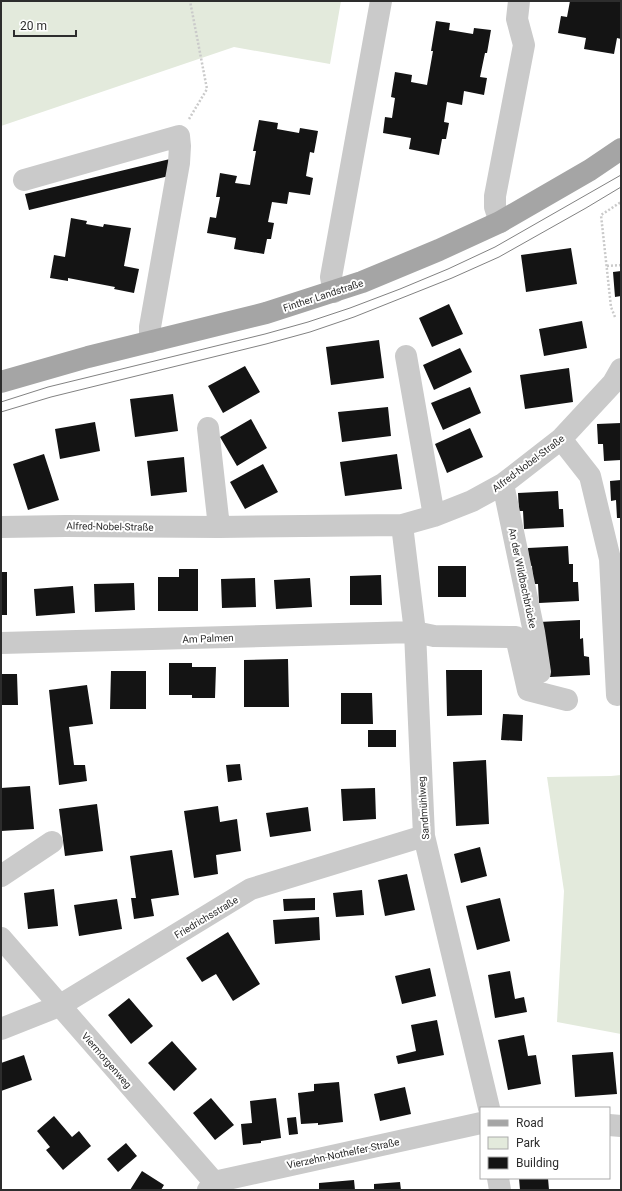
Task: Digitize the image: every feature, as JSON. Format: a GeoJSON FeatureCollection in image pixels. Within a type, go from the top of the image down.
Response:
{"type":"FeatureCollection","features":[{"type":"Feature","properties":{"kind":"main road","name":"Finther Landstraße"},"geometry":{"type":"LineString","coordinates":[[1,382],[73,361],[266,313],[334,292],[407,264],[500,222],[590,170],[621,149]]}},
{"type":"Feature","properties":{"kind":"street"},"geometry":{"type":"LineString","coordinates":[[334,292],[331,277],[381,1]]}},
{"type":"Feature","properties":{"kind":"street"},"geometry":{"type":"LineString","coordinates":[[500,222],[495,207],[495,196],[524,45],[517,19],[520,1]]}},
{"type":"Feature","properties":{"kind":"street"},"geometry":{"type":"LineString","coordinates":[[24,180],[179,136],[179,163],[150,327],[150,342]]}},
{"type":"Feature","properties":{"kind":"street"},"geometry":{"type":"LineString","coordinates":[[406,356],[434,516]]}},
{"type":"Feature","properties":{"kind":"street","name":"Alfred-Nobel-Straße"},"geometry":{"type":"LineString","coordinates":[[1,527],[402,525],[434,516],[472,501],[503,484],[561,439],[613,383],[621,369]]}},
{"type":"Feature","properties":{"kind":"street"},"geometry":{"type":"LineString","coordinates":[[208,428],[219,527]]}},
{"type":"Feature","properties":{"kind":"street"},"geometry":{"type":"LineString","coordinates":[[561,439],[590,476],[610,559],[617,695]]}},
{"type":"Feature","properties":{"kind":"street","name":"An der Wildbachbrücke"},"geometry":{"type":"LineString","coordinates":[[503,484],[534,632],[540,672]]}},
{"type":"Feature","properties":{"kind":"street","name":"Sandmühlweg"},"geometry":{"type":"LineString","coordinates":[[402,525],[415,632],[424,836],[489,1107]]}},
{"type":"Feature","properties":{"kind":"street","name":"Am Palmen"},"geometry":{"type":"LineString","coordinates":[[1,643],[415,632],[434,636],[516,636],[528,690],[567,700]]}},
{"type":"Feature","properties":{"kind":"street","name":"Friedrichsstraße"},"geometry":{"type":"LineString","coordinates":[[1,1029],[59,1006],[251,889],[424,836]]}},
{"type":"Feature","properties":{"kind":"street"},"geometry":{"type":"LineString","coordinates":[[1,876],[52,842]]}},
{"type":"Feature","properties":{"kind":"street","name":"Viermorgenweg"},"geometry":{"type":"LineString","coordinates":[[1,938],[211,1186]]}},
{"type":"Feature","properties":{"kind":"street","name":"Vierzehn-Nothelfer-Straße"},"geometry":{"type":"LineString","coordinates":[[211,1186],[480,1123]]}},
{"type":"Feature","properties":{"kind":"street"},"geometry":{"type":"LineString","coordinates":[[610,1125],[621,1126]]}},
{"type":"Feature","properties":{"kind":"street"},"geometry":{"type":"LineString","coordinates":[[498,1179],[500,1190]]}},
{"type":"Feature","properties":{"kind":"path"},"geometry":{"type":"LineString","coordinates":[[179,136],[207,89],[190,1]]}},
{"type":"Feature","properties":{"kind":"path"},"geometry":{"type":"LineString","coordinates":[[615,317],[611,307],[601,215],[621,202]]}},
{"type":"Feature","properties":{"kind":"path"},"geometry":{"type":"LineString","coordinates":[[607,266],[621,265]]}},
{"type":"Feature","properties":{"kind":"green space"},"geometry":{"type":"Polygon","coordinates":[[[1,1],[341,1],[330,64],[234,47],[1,126],[1,1]]]}},
{"type":"Feature","properties":{"kind":"green space"},"geometry":{"type":"Polygon","coordinates":[[[621,775],[621,1034],[557,1022],[564,891],[547,777],[621,775]]]}},
{"type":"Feature","properties":{"kind":"building"},"geometry":{"type":"Polygon","coordinates":[[[570,1],[621,1],[621,39],[617,38],[614,54],[584,49],[586,38],[558,33],[561,16],[567,17],[570,1]]]}},
{"type":"Feature","properties":{"kind":"building"},"geometry":{"type":"Polygon","coordinates":[[[436,21],[450,23],[449,30],[473,34],[474,28],[491,30],[487,53],[485,53],[480,77],[487,78],[484,95],[464,91],[462,105],[447,102],[444,122],[449,123],[446,139],[442,139],[439,155],[409,149],[411,138],[383,133],[385,117],[392,118],[395,98],[391,97],[395,72],[412,75],[411,82],[427,85],[433,51],[431,51],[436,21]]]}},
{"type":"Feature","properties":{"kind":"building"},"geometry":{"type":"Polygon","coordinates":[[[259,120],[278,123],[277,129],[299,133],[300,128],[318,131],[314,153],[310,152],[306,176],[313,178],[310,195],[289,192],[287,204],[272,202],[268,222],[274,223],[271,239],[267,239],[264,254],[234,249],[236,238],[207,233],[210,217],[216,218],[220,197],[216,197],[220,173],[237,176],[235,183],[250,185],[256,151],[253,151],[259,120]]]}},
{"type":"Feature","properties":{"kind":"building"},"geometry":{"type":"Polygon","coordinates":[[[170,159],[173,175],[29,210],[25,194],[170,159]]]}},
{"type":"Feature","properties":{"kind":"building"},"geometry":{"type":"Polygon","coordinates":[[[71,218],[87,221],[86,224],[103,227],[104,224],[131,228],[124,266],[139,269],[134,293],[114,289],[115,287],[68,278],[68,281],[50,278],[54,255],[65,257],[71,218]]]}},
{"type":"Feature","properties":{"kind":"building"},"geometry":{"type":"Polygon","coordinates":[[[571,248],[577,284],[526,292],[521,255],[571,248]]]}},
{"type":"Feature","properties":{"kind":"building"},"geometry":{"type":"Polygon","coordinates":[[[621,271],[621,296],[615,297],[613,272],[621,271]]]}},
{"type":"Feature","properties":{"kind":"building"},"geometry":{"type":"Polygon","coordinates":[[[449,304],[463,334],[432,347],[419,318],[449,304]]]}},
{"type":"Feature","properties":{"kind":"building"},"geometry":{"type":"Polygon","coordinates":[[[582,321],[587,348],[544,356],[539,329],[582,321]]]}},
{"type":"Feature","properties":{"kind":"building"},"geometry":{"type":"Polygon","coordinates":[[[379,340],[384,378],[331,385],[326,347],[379,340]]]}},
{"type":"Feature","properties":{"kind":"building"},"geometry":{"type":"Polygon","coordinates":[[[460,348],[472,372],[434,390],[423,365],[460,348]]]}},
{"type":"Feature","properties":{"kind":"building"},"geometry":{"type":"Polygon","coordinates":[[[245,366],[260,392],[223,413],[208,386],[245,366]]]}},
{"type":"Feature","properties":{"kind":"building"},"geometry":{"type":"Polygon","coordinates":[[[569,368],[573,402],[525,409],[520,375],[569,368]]]}},
{"type":"Feature","properties":{"kind":"building"},"geometry":{"type":"Polygon","coordinates":[[[470,387],[481,413],[443,430],[431,403],[470,387]]]}},
{"type":"Feature","properties":{"kind":"building"},"geometry":{"type":"Polygon","coordinates":[[[173,394],[178,431],[135,437],[130,399],[173,394]]]}},
{"type":"Feature","properties":{"kind":"building"},"geometry":{"type":"Polygon","coordinates":[[[388,407],[391,436],[342,442],[338,412],[388,407]]]}},
{"type":"Feature","properties":{"kind":"building"},"geometry":{"type":"Polygon","coordinates":[[[251,419],[267,448],[237,466],[220,437],[251,419]]]}},
{"type":"Feature","properties":{"kind":"building"},"geometry":{"type":"Polygon","coordinates":[[[95,422],[100,451],[60,459],[55,429],[95,422]]]}},
{"type":"Feature","properties":{"kind":"building"},"geometry":{"type":"Polygon","coordinates":[[[621,423],[621,460],[604,461],[603,444],[598,444],[597,424],[621,423]]]}},
{"type":"Feature","properties":{"kind":"building"},"geometry":{"type":"Polygon","coordinates":[[[470,428],[483,457],[447,473],[435,444],[470,428]]]}},
{"type":"Feature","properties":{"kind":"building"},"geometry":{"type":"Polygon","coordinates":[[[44,454],[59,500],[28,510],[13,464],[44,454]]]}},
{"type":"Feature","properties":{"kind":"building"},"geometry":{"type":"Polygon","coordinates":[[[397,454],[402,489],[345,496],[340,462],[397,454]]]}},
{"type":"Feature","properties":{"kind":"building"},"geometry":{"type":"Polygon","coordinates":[[[184,457],[187,492],[151,496],[147,461],[184,457]]]}},
{"type":"Feature","properties":{"kind":"building"},"geometry":{"type":"Polygon","coordinates":[[[263,464],[278,492],[245,509],[230,482],[263,464]]]}},
{"type":"Feature","properties":{"kind":"building"},"geometry":{"type":"Polygon","coordinates":[[[621,480],[621,518],[617,518],[616,500],[611,501],[610,481],[621,480]]]}},
{"type":"Feature","properties":{"kind":"building"},"geometry":{"type":"Polygon","coordinates":[[[558,491],[559,509],[563,509],[564,527],[524,529],[523,511],[519,511],[518,493],[558,491]]]}},
{"type":"Feature","properties":{"kind":"building"},"geometry":{"type":"Polygon","coordinates":[[[568,546],[569,564],[573,564],[573,582],[578,582],[579,601],[539,603],[538,584],[533,584],[532,566],[529,566],[528,548],[568,546]]]}},
{"type":"Feature","properties":{"kind":"building"},"geometry":{"type":"Polygon","coordinates":[[[438,566],[466,566],[466,597],[438,597],[438,566]]]}},
{"type":"Feature","properties":{"kind":"building"},"geometry":{"type":"Polygon","coordinates":[[[179,569],[198,569],[198,611],[158,611],[158,577],[179,577],[179,569]]]}},
{"type":"Feature","properties":{"kind":"building"},"geometry":{"type":"Polygon","coordinates":[[[1,572],[7,572],[7,615],[1,615],[1,572]]]}},
{"type":"Feature","properties":{"kind":"building"},"geometry":{"type":"Polygon","coordinates":[[[381,575],[382,605],[350,605],[350,576],[381,575]]]}},
{"type":"Feature","properties":{"kind":"building"},"geometry":{"type":"Polygon","coordinates":[[[255,578],[256,607],[222,608],[221,579],[255,578]]]}},
{"type":"Feature","properties":{"kind":"building"},"geometry":{"type":"Polygon","coordinates":[[[310,578],[312,607],[276,609],[274,580],[310,578]]]}},
{"type":"Feature","properties":{"kind":"building"},"geometry":{"type":"Polygon","coordinates":[[[134,583],[135,610],[95,612],[94,584],[134,583]]]}},
{"type":"Feature","properties":{"kind":"building"},"geometry":{"type":"Polygon","coordinates":[[[73,586],[75,613],[36,616],[34,589],[73,586]]]}},
{"type":"Feature","properties":{"kind":"building"},"geometry":{"type":"Polygon","coordinates":[[[580,620],[580,639],[583,638],[584,656],[589,657],[590,675],[550,677],[539,622],[580,620]]]}},
{"type":"Feature","properties":{"kind":"building"},"geometry":{"type":"Polygon","coordinates":[[[288,659],[289,707],[244,707],[244,660],[288,659]]]}},
{"type":"Feature","properties":{"kind":"building"},"geometry":{"type":"Polygon","coordinates":[[[169,663],[192,663],[192,667],[216,667],[215,698],[192,698],[192,695],[169,695],[169,663]]]}},
{"type":"Feature","properties":{"kind":"building"},"geometry":{"type":"Polygon","coordinates":[[[446,670],[482,670],[482,715],[447,716],[446,670]]]}},
{"type":"Feature","properties":{"kind":"building"},"geometry":{"type":"Polygon","coordinates":[[[111,671],[146,671],[146,709],[110,709],[111,671]]]}},
{"type":"Feature","properties":{"kind":"building"},"geometry":{"type":"Polygon","coordinates":[[[1,674],[17,674],[18,705],[1,705],[1,674]]]}},
{"type":"Feature","properties":{"kind":"building"},"geometry":{"type":"Polygon","coordinates":[[[87,685],[93,724],[69,727],[74,765],[85,765],[87,781],[59,785],[49,690],[87,685]]]}},
{"type":"Feature","properties":{"kind":"building"},"geometry":{"type":"Polygon","coordinates":[[[341,693],[372,693],[373,724],[341,724],[341,693]]]}},
{"type":"Feature","properties":{"kind":"building"},"geometry":{"type":"Polygon","coordinates":[[[503,714],[523,715],[522,741],[501,740],[503,714]]]}},
{"type":"Feature","properties":{"kind":"building"},"geometry":{"type":"Polygon","coordinates":[[[368,730],[396,730],[396,747],[368,747],[368,730]]]}},
{"type":"Feature","properties":{"kind":"building"},"geometry":{"type":"Polygon","coordinates":[[[486,760],[489,824],[456,826],[453,762],[486,760]]]}},
{"type":"Feature","properties":{"kind":"building"},"geometry":{"type":"Polygon","coordinates":[[[240,764],[242,780],[228,782],[226,765],[240,764]]]}},
{"type":"Feature","properties":{"kind":"building"},"geometry":{"type":"Polygon","coordinates":[[[30,786],[34,829],[1,831],[1,788],[30,786]]]}},
{"type":"Feature","properties":{"kind":"building"},"geometry":{"type":"Polygon","coordinates":[[[375,788],[376,819],[343,821],[341,789],[375,788]]]}},
{"type":"Feature","properties":{"kind":"building"},"geometry":{"type":"Polygon","coordinates":[[[97,804],[103,851],[65,856],[59,809],[97,804]]]}},
{"type":"Feature","properties":{"kind":"building"},"geometry":{"type":"Polygon","coordinates":[[[218,806],[220,822],[237,819],[241,851],[216,855],[218,874],[194,878],[184,811],[218,806]]]}},
{"type":"Feature","properties":{"kind":"building"},"geometry":{"type":"Polygon","coordinates":[[[308,807],[311,831],[270,837],[266,813],[308,807]]]}},
{"type":"Feature","properties":{"kind":"building"},"geometry":{"type":"Polygon","coordinates":[[[480,847],[487,876],[461,883],[454,854],[480,847]]]}},
{"type":"Feature","properties":{"kind":"building"},"geometry":{"type":"Polygon","coordinates":[[[172,850],[179,895],[151,899],[154,916],[134,919],[131,898],[136,898],[130,856],[172,850]]]}},
{"type":"Feature","properties":{"kind":"building"},"geometry":{"type":"Polygon","coordinates":[[[407,874],[415,910],[385,916],[378,880],[407,874]]]}},
{"type":"Feature","properties":{"kind":"building"},"geometry":{"type":"Polygon","coordinates":[[[54,889],[58,926],[28,929],[24,893],[54,889]]]}},
{"type":"Feature","properties":{"kind":"building"},"geometry":{"type":"Polygon","coordinates":[[[362,890],[364,915],[336,917],[333,893],[362,890]]]}},
{"type":"Feature","properties":{"kind":"building"},"geometry":{"type":"Polygon","coordinates":[[[315,898],[315,910],[284,911],[283,899],[315,898]]]}},
{"type":"Feature","properties":{"kind":"building"},"geometry":{"type":"Polygon","coordinates":[[[500,898],[510,941],[477,950],[466,906],[500,898]]]}},
{"type":"Feature","properties":{"kind":"building"},"geometry":{"type":"Polygon","coordinates":[[[117,899],[122,929],[79,936],[74,905],[117,899]]]}},
{"type":"Feature","properties":{"kind":"building"},"geometry":{"type":"Polygon","coordinates":[[[319,917],[320,940],[275,944],[273,920],[319,917]]]}},
{"type":"Feature","properties":{"kind":"building"},"geometry":{"type":"Polygon","coordinates":[[[228,932],[260,984],[233,1001],[216,974],[202,982],[186,958],[228,932]]]}},
{"type":"Feature","properties":{"kind":"building"},"geometry":{"type":"Polygon","coordinates":[[[430,968],[436,996],[402,1004],[395,976],[430,968]]]}},
{"type":"Feature","properties":{"kind":"building"},"geometry":{"type":"Polygon","coordinates":[[[510,971],[515,999],[524,997],[527,1012],[495,1018],[488,975],[510,971]]]}},
{"type":"Feature","properties":{"kind":"building"},"geometry":{"type":"Polygon","coordinates":[[[129,998],[153,1026],[131,1044],[108,1015],[129,998]]]}},
{"type":"Feature","properties":{"kind":"building"},"geometry":{"type":"Polygon","coordinates":[[[437,1020],[444,1055],[398,1064],[396,1056],[416,1051],[411,1025],[437,1020]]]}},
{"type":"Feature","properties":{"kind":"building"},"geometry":{"type":"Polygon","coordinates":[[[524,1035],[528,1056],[536,1055],[541,1084],[508,1090],[498,1040],[524,1035]]]}},
{"type":"Feature","properties":{"kind":"building"},"geometry":{"type":"Polygon","coordinates":[[[172,1041],[197,1069],[174,1091],[148,1063],[172,1041]]]}},
{"type":"Feature","properties":{"kind":"building"},"geometry":{"type":"Polygon","coordinates":[[[613,1052],[617,1094],[575,1097],[572,1055],[613,1052]]]}},
{"type":"Feature","properties":{"kind":"building"},"geometry":{"type":"Polygon","coordinates":[[[24,1055],[32,1080],[1,1091],[1,1063],[24,1055]]]}},
{"type":"Feature","properties":{"kind":"building"},"geometry":{"type":"Polygon","coordinates":[[[339,1082],[343,1122],[318,1125],[318,1123],[301,1124],[298,1093],[314,1091],[314,1084],[339,1082]]]}},
{"type":"Feature","properties":{"kind":"building"},"geometry":{"type":"Polygon","coordinates":[[[405,1087],[411,1114],[380,1121],[374,1094],[405,1087]]]}},
{"type":"Feature","properties":{"kind":"building"},"geometry":{"type":"Polygon","coordinates":[[[211,1098],[234,1125],[215,1140],[193,1113],[211,1098]]]}},
{"type":"Feature","properties":{"kind":"building"},"geometry":{"type":"Polygon","coordinates":[[[276,1098],[281,1138],[261,1141],[261,1143],[243,1145],[241,1124],[252,1123],[250,1101],[276,1098]]]}},
{"type":"Feature","properties":{"kind":"building"},"geometry":{"type":"Polygon","coordinates":[[[54,1116],[72,1137],[79,1131],[91,1146],[63,1170],[46,1150],[50,1147],[37,1131],[54,1116]]]}},
{"type":"Feature","properties":{"kind":"building"},"geometry":{"type":"Polygon","coordinates":[[[296,1117],[298,1134],[289,1135],[287,1118],[296,1117]]]}},
{"type":"Feature","properties":{"kind":"building"},"geometry":{"type":"Polygon","coordinates":[[[126,1143],[137,1156],[118,1172],[107,1159],[126,1143]]]}},
{"type":"Feature","properties":{"kind":"building"},"geometry":{"type":"Polygon","coordinates":[[[142,1171],[164,1185],[161,1190],[130,1190],[142,1171]]]}},
{"type":"Feature","properties":{"kind":"building"},"geometry":{"type":"Polygon","coordinates":[[[519,1179],[548,1179],[549,1190],[520,1190],[519,1179]]]}},
{"type":"Feature","properties":{"kind":"building"},"geometry":{"type":"Polygon","coordinates":[[[354,1180],[355,1190],[319,1190],[319,1183],[354,1180]]]}},
{"type":"Feature","properties":{"kind":"building"},"geometry":{"type":"Polygon","coordinates":[[[400,1182],[401,1190],[374,1190],[374,1184],[400,1182]]]}},
{"type":"Feature","properties":{"kind":"tram line"},"geometry":{"type":"LineString","coordinates":[[1,402],[48,387],[265,334],[350,308],[448,269],[495,247],[621,175]]}},
{"type":"Feature","properties":{"kind":"tram line"},"geometry":{"type":"LineString","coordinates":[[1,412],[51,397],[266,344],[310,332],[354,317],[452,278],[499,257],[621,187]]}}]}
